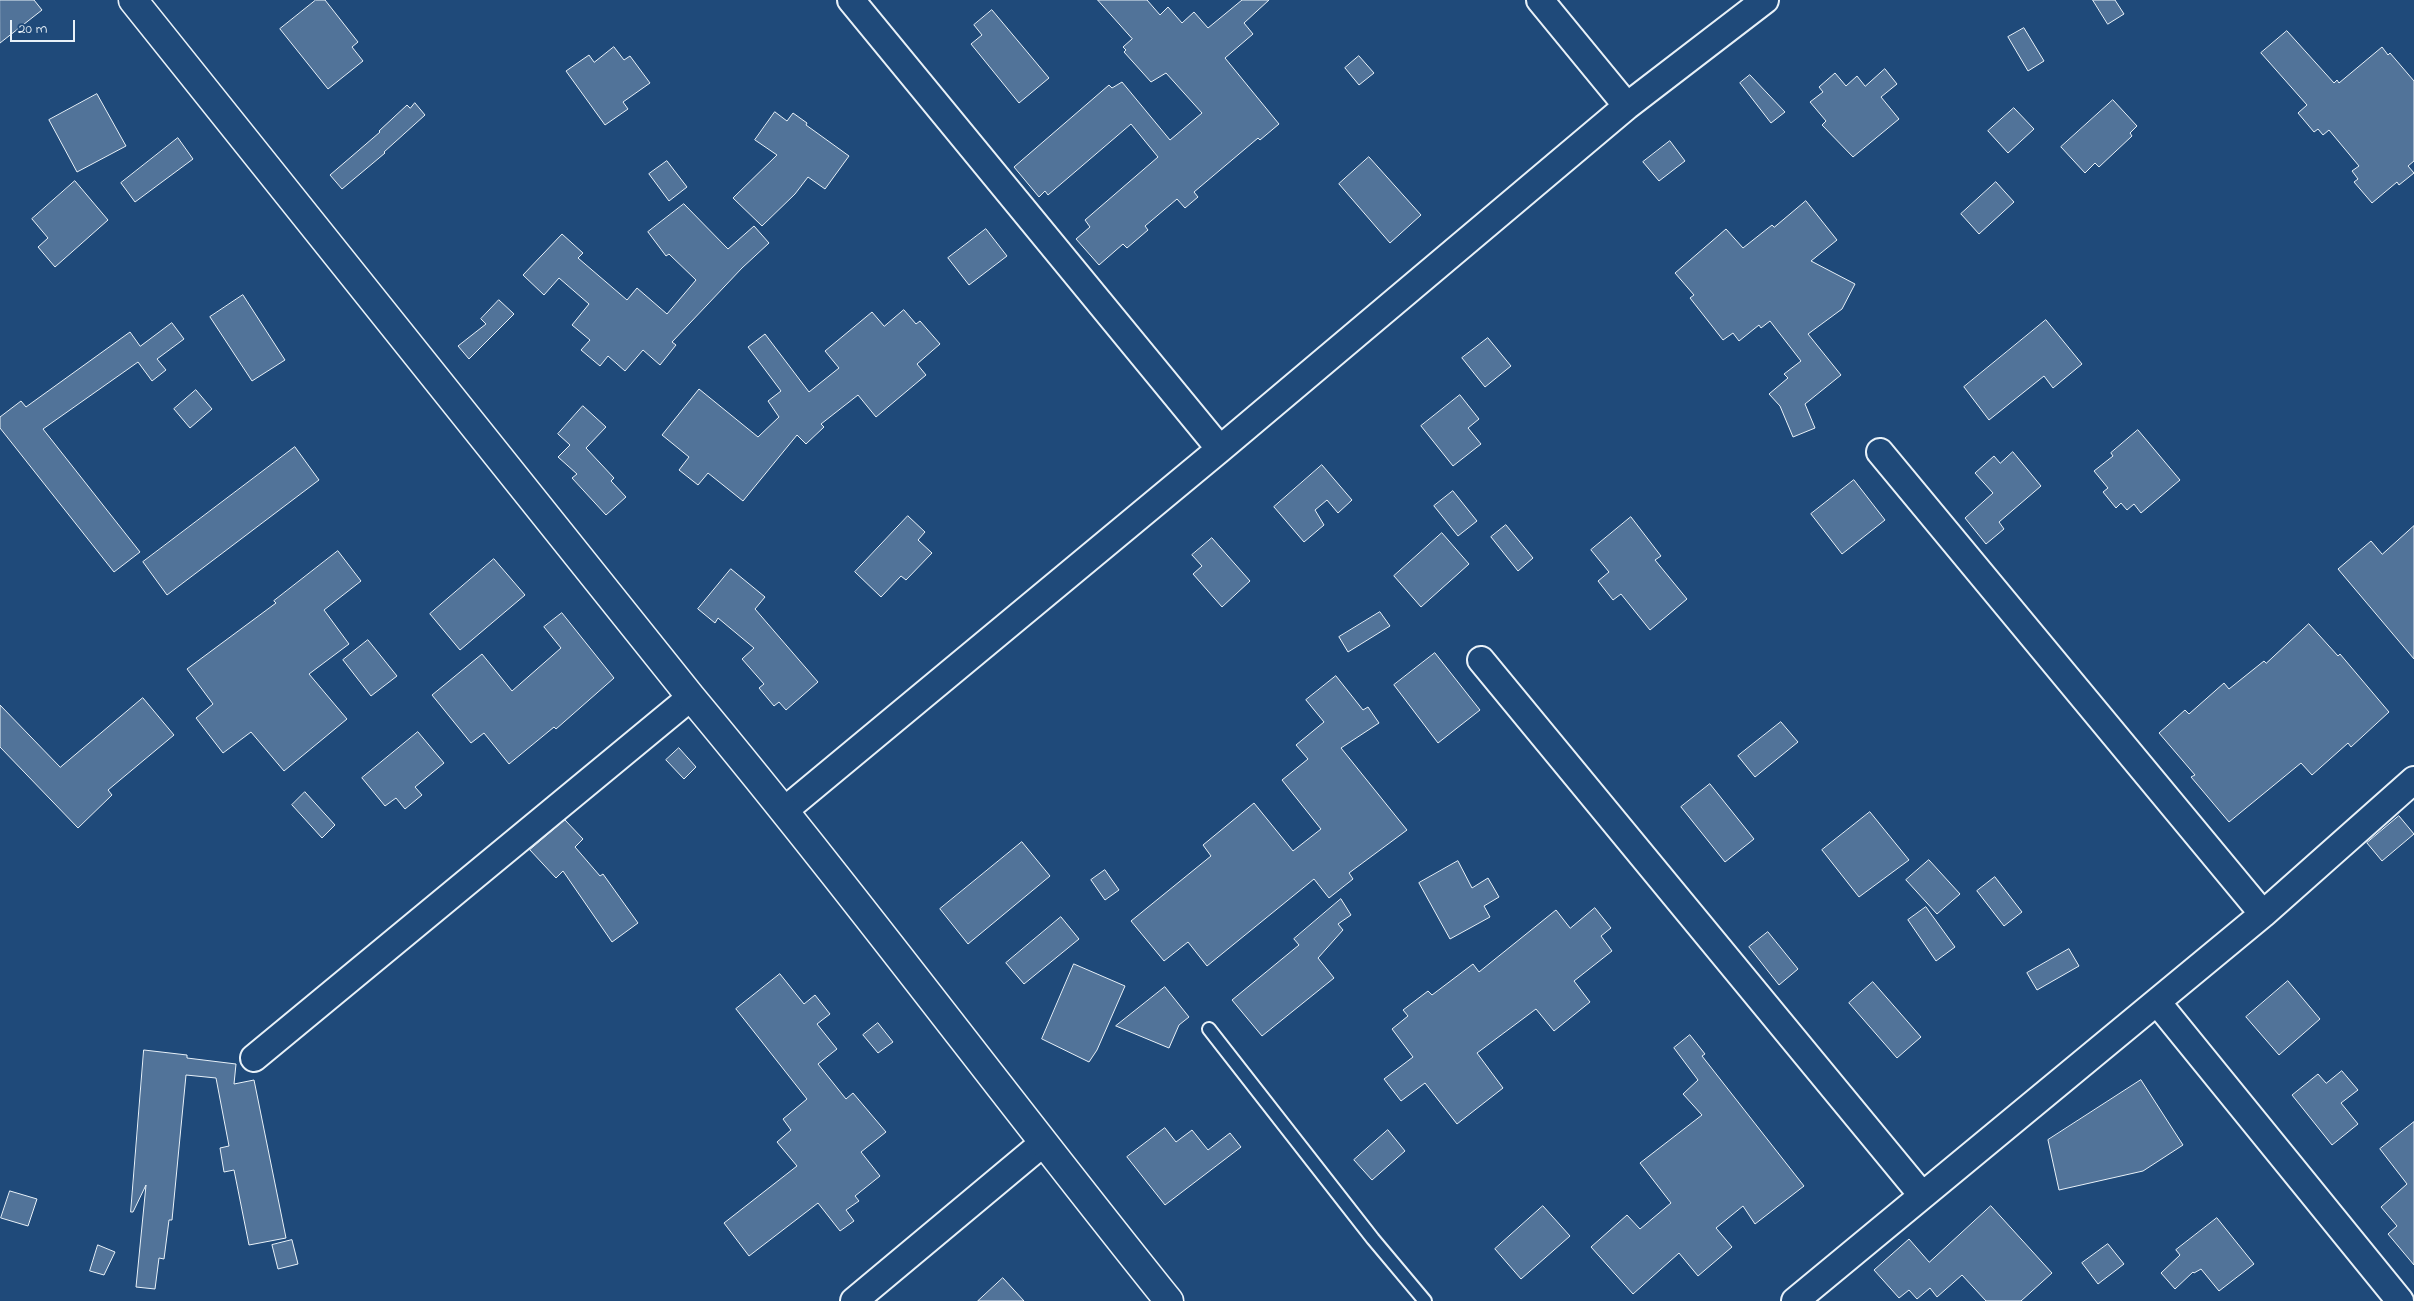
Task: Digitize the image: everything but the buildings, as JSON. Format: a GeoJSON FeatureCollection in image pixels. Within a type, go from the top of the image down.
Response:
{"type":"FeatureCollection","features":[{"type":"Feature","properties":{"kind":"street"},"geometry":{"type":"LineString","coordinates":[[134,0],[691,697],[785,810],[873,921],[1042,1144],[1169,1301]]}},
{"type":"Feature","properties":{"kind":"street"},"geometry":{"type":"LineString","coordinates":[[851,0],[1220,449]]}},
{"type":"Feature","properties":{"kind":"street"},"geometry":{"type":"LineString","coordinates":[[1540,0],[1627,106]]}},
{"type":"Feature","properties":{"kind":"street"},"geometry":{"type":"LineString","coordinates":[[785,810],[1220,449],[1627,106],[1765,0]]}},
{"type":"Feature","properties":{"kind":"street"},"geometry":{"type":"LineString","coordinates":[[1880,452],[2262,914]]}},
{"type":"Feature","properties":{"kind":"street"},"geometry":{"type":"LineString","coordinates":[[1481,660],[1922,1196]]}},
{"type":"Feature","properties":{"kind":"street"},"geometry":{"type":"LineString","coordinates":[[254,1058],[691,697]]}},
{"type":"Feature","properties":{"kind":"street"},"geometry":{"type":"LineString","coordinates":[[1794,1301],[2262,914],[2414,780]]}},
{"type":"Feature","properties":{"kind":"street"},"geometry":{"type":"LineString","coordinates":[[2157,1002],[2400,1301]]}},
{"type":"Feature","properties":{"kind":"street"},"geometry":{"type":"LineString","coordinates":[[854,1301],[1042,1144]]}},
{"type":"Feature","properties":{"kind":"lane"},"geometry":{"type":"LineString","coordinates":[[1209,1029],[1372,1239],[1425,1301]]}}]}
